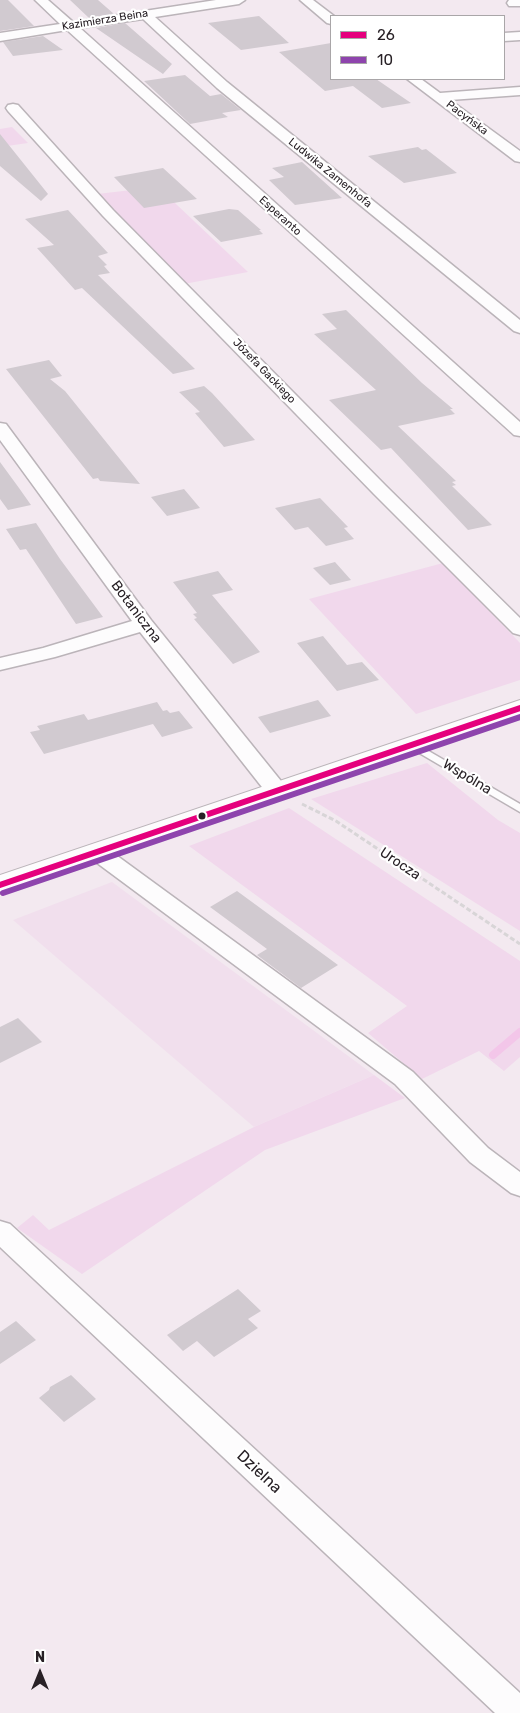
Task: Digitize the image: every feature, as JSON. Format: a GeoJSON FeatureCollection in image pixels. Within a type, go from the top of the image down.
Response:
{"type":"FeatureCollection","features":[{"type":"Feature","properties":{"kind":"main road"},"geometry":{"type":"LineString","coordinates":[[0,885],[520,708]]}},
{"type":"Feature","properties":{"kind":"street","name":"Esperanto"},"geometry":{"type":"LineString","coordinates":[[41,0],[520,430]]}},
{"type":"Feature","properties":{"kind":"street","name":"Kazimierza Beina"},"geometry":{"type":"LineString","coordinates":[[0,37],[239,0]]}},
{"type":"Feature","properties":{"kind":"street"},"geometry":{"type":"LineString","coordinates":[[306,0],[330,19]]}},
{"type":"Feature","properties":{"kind":"street","name":"Ludwika Zamenhofa"},"geometry":{"type":"LineString","coordinates":[[145,14],[222,85],[520,328]]}},
{"type":"Feature","properties":{"kind":"street"},"geometry":{"type":"LineString","coordinates":[[505,37],[520,36]]}},
{"type":"Feature","properties":{"kind":"street","name":"Pacyńska"},"geometry":{"type":"LineString","coordinates":[[414,80],[520,158]]}},
{"type":"Feature","properties":{"kind":"street"},"geometry":{"type":"LineString","coordinates":[[439,97],[520,92]]}},
{"type":"Feature","properties":{"kind":"street","name":"Józefa Gackiego"},"geometry":{"type":"LineString","coordinates":[[13,108],[108,213],[380,490],[520,629]]}},
{"type":"Feature","properties":{"kind":"street","name":"Botaniczna"},"geometry":{"type":"LineString","coordinates":[[0,428],[144,624],[276,792]]}},
{"type":"Feature","properties":{"kind":"street"},"geometry":{"type":"LineString","coordinates":[[0,664],[48,653],[144,624]]}},
{"type":"Feature","properties":{"kind":"street"},"geometry":{"type":"LineString","coordinates":[[97,852],[404,1078],[479,1155],[520,1186]]}},
{"type":"Feature","properties":{"kind":"street","name":"Dzielna"},"geometry":{"type":"LineString","coordinates":[[0,1231],[518,1713]]}},
{"type":"Feature","properties":{"kind":"lane","name":"Wspólna"},"geometry":{"type":"LineString","coordinates":[[413,745],[520,809]]}},
{"type":"Feature","properties":{"kind":"path","name":"Urocza"},"geometry":{"type":"LineString","coordinates":[[276,792],[336,821],[520,944]]}},
{"type":"Feature","properties":{"kind":"shaded area"},"geometry":{"type":"Polygon","coordinates":[[[12,127],[28,143],[0,147],[0,129],[12,127]]]}},
{"type":"Feature","properties":{"kind":"shaded area"},"geometry":{"type":"Polygon","coordinates":[[[158,187],[248,272],[184,284],[97,194],[158,187]]]}},
{"type":"Feature","properties":{"kind":"shaded area"},"geometry":{"type":"Polygon","coordinates":[[[443,563],[520,643],[520,680],[416,714],[309,599],[443,563]]]}},
{"type":"Feature","properties":{"kind":"shaded area"},"geometry":{"type":"Polygon","coordinates":[[[427,763],[498,820],[520,833],[520,931],[311,799],[427,763]]]}},
{"type":"Feature","properties":{"kind":"shaded area"},"geometry":{"type":"Polygon","coordinates":[[[289,808],[520,961],[520,1057],[504,1071],[479,1051],[422,1079],[368,1033],[407,1006],[189,846],[289,808]]]}},
{"type":"Feature","properties":{"kind":"shaded area"},"geometry":{"type":"Polygon","coordinates":[[[112,882],[374,1075],[254,1127],[13,920],[112,882]]]}},
{"type":"Feature","properties":{"kind":"shaded area"},"geometry":{"type":"Polygon","coordinates":[[[374,1075],[405,1098],[265,1150],[82,1274],[17,1228],[33,1215],[49,1230],[254,1127],[374,1075]]]}},
{"type":"Feature","properties":{"kind":"building"},"geometry":{"type":"Polygon","coordinates":[[[0,0],[8,0],[34,26],[0,31],[0,0]]]}},
{"type":"Feature","properties":{"kind":"building"},"geometry":{"type":"Polygon","coordinates":[[[70,0],[98,0],[114,14],[89,18],[70,0]]]}},
{"type":"Feature","properties":{"kind":"building"},"geometry":{"type":"Polygon","coordinates":[[[259,16],[289,43],[241,50],[208,23],[259,16]]]}},
{"type":"Feature","properties":{"kind":"building"},"geometry":{"type":"Polygon","coordinates":[[[125,23],[172,64],[163,74],[96,28],[125,23]]]}},
{"type":"Feature","properties":{"kind":"building"},"geometry":{"type":"Polygon","coordinates":[[[43,36],[63,50],[13,56],[3,42],[43,36]]]}},
{"type":"Feature","properties":{"kind":"building"},"geometry":{"type":"Polygon","coordinates":[[[330,43],[330,80],[377,80],[411,103],[382,108],[353,86],[325,91],[279,52],[330,43]]]}},
{"type":"Feature","properties":{"kind":"building"},"geometry":{"type":"Polygon","coordinates":[[[185,75],[210,96],[221,94],[241,110],[222,113],[228,117],[190,124],[144,81],[185,75]]]}},
{"type":"Feature","properties":{"kind":"building"},"geometry":{"type":"Polygon","coordinates":[[[0,134],[48,194],[41,201],[0,166],[0,134]]]}},
{"type":"Feature","properties":{"kind":"building"},"geometry":{"type":"Polygon","coordinates":[[[418,147],[422,150],[426,149],[457,173],[404,183],[368,156],[418,147]]]}},
{"type":"Feature","properties":{"kind":"building"},"geometry":{"type":"Polygon","coordinates":[[[302,162],[342,198],[295,205],[269,180],[284,177],[272,168],[302,162]]]}},
{"type":"Feature","properties":{"kind":"building"},"geometry":{"type":"Polygon","coordinates":[[[163,168],[197,199],[144,208],[114,177],[163,168]]]}},
{"type":"Feature","properties":{"kind":"building"},"geometry":{"type":"Polygon","coordinates":[[[229,209],[238,210],[261,230],[259,230],[263,234],[221,242],[193,216],[229,209]]]}},
{"type":"Feature","properties":{"kind":"building"},"geometry":{"type":"Polygon","coordinates":[[[68,210],[108,253],[98,256],[107,265],[104,266],[110,273],[98,275],[195,369],[173,374],[82,288],[75,290],[37,248],[54,245],[25,219],[68,210]]]}},
{"type":"Feature","properties":{"kind":"building"},"geometry":{"type":"Polygon","coordinates":[[[346,310],[422,383],[453,409],[450,409],[455,414],[398,426],[456,481],[452,482],[456,485],[452,486],[492,525],[468,530],[391,448],[381,450],[329,400],[376,390],[314,334],[337,329],[322,314],[346,310]]]}},
{"type":"Feature","properties":{"kind":"building"},"geometry":{"type":"Polygon","coordinates":[[[49,360],[62,376],[50,379],[65,391],[140,484],[100,481],[98,478],[93,479],[6,369],[49,360]]]}},
{"type":"Feature","properties":{"kind":"building"},"geometry":{"type":"Polygon","coordinates":[[[204,386],[255,440],[224,447],[195,413],[200,412],[179,392],[204,386]]]}},
{"type":"Feature","properties":{"kind":"building"},"geometry":{"type":"Polygon","coordinates":[[[0,462],[31,505],[8,510],[0,499],[0,462]]]}},
{"type":"Feature","properties":{"kind":"building"},"geometry":{"type":"Polygon","coordinates":[[[184,489],[200,508],[167,516],[151,497],[184,489]]]}},
{"type":"Feature","properties":{"kind":"building"},"geometry":{"type":"Polygon","coordinates":[[[320,498],[348,527],[344,528],[354,539],[326,546],[308,527],[295,530],[275,508],[320,498]]]}},
{"type":"Feature","properties":{"kind":"building"},"geometry":{"type":"Polygon","coordinates":[[[36,523],[103,617],[76,624],[26,549],[20,550],[6,529],[36,523]]]}},
{"type":"Feature","properties":{"kind":"building"},"geometry":{"type":"Polygon","coordinates":[[[335,562],[351,580],[330,585],[313,568],[335,562]]]}},
{"type":"Feature","properties":{"kind":"building"},"geometry":{"type":"Polygon","coordinates":[[[218,571],[233,590],[212,595],[260,652],[233,664],[194,619],[197,618],[193,614],[197,613],[173,582],[218,571]]]}},
{"type":"Feature","properties":{"kind":"building"},"geometry":{"type":"Polygon","coordinates":[[[323,636],[347,665],[362,662],[379,680],[337,691],[297,643],[323,636]]]}},
{"type":"Feature","properties":{"kind":"building"},"geometry":{"type":"Polygon","coordinates":[[[318,700],[331,716],[270,733],[258,717],[318,700]]]}},
{"type":"Feature","properties":{"kind":"building"},"geometry":{"type":"Polygon","coordinates":[[[157,702],[163,711],[167,710],[170,713],[179,711],[193,728],[162,737],[153,724],[44,754],[30,732],[40,730],[37,726],[84,714],[88,720],[157,702]]]}},
{"type":"Feature","properties":{"kind":"building"},"geometry":{"type":"Polygon","coordinates":[[[237,891],[338,965],[301,988],[257,955],[267,949],[210,907],[237,891]]]}},
{"type":"Feature","properties":{"kind":"building"},"geometry":{"type":"Polygon","coordinates":[[[18,1018],[42,1042],[0,1063],[0,1027],[18,1018]]]}},
{"type":"Feature","properties":{"kind":"building"},"geometry":{"type":"Polygon","coordinates":[[[238,1289],[261,1311],[248,1319],[258,1328],[214,1357],[197,1341],[183,1351],[167,1335],[238,1289]]]}},
{"type":"Feature","properties":{"kind":"building"},"geometry":{"type":"Polygon","coordinates":[[[16,1321],[36,1340],[0,1364],[0,1332],[16,1321]]]}},
{"type":"Feature","properties":{"kind":"building"},"geometry":{"type":"Polygon","coordinates":[[[71,1375],[96,1399],[64,1422],[39,1398],[50,1387],[71,1375]]]}},
{"type":"Feature","properties":{"kind":"waterway"},"geometry":{"type":"LineString","coordinates":[[493,1055],[520,1032]]}},
{"type":"Feature","properties":{"kind":"transit line","name":"26"},"geometry":{"type":"LineString","coordinates":[[0,885],[520,708]]}},
{"type":"Feature","properties":{"kind":"transit line","name":"10"},"geometry":{"type":"LineString","coordinates":[[3,893],[520,717]]}}]}
